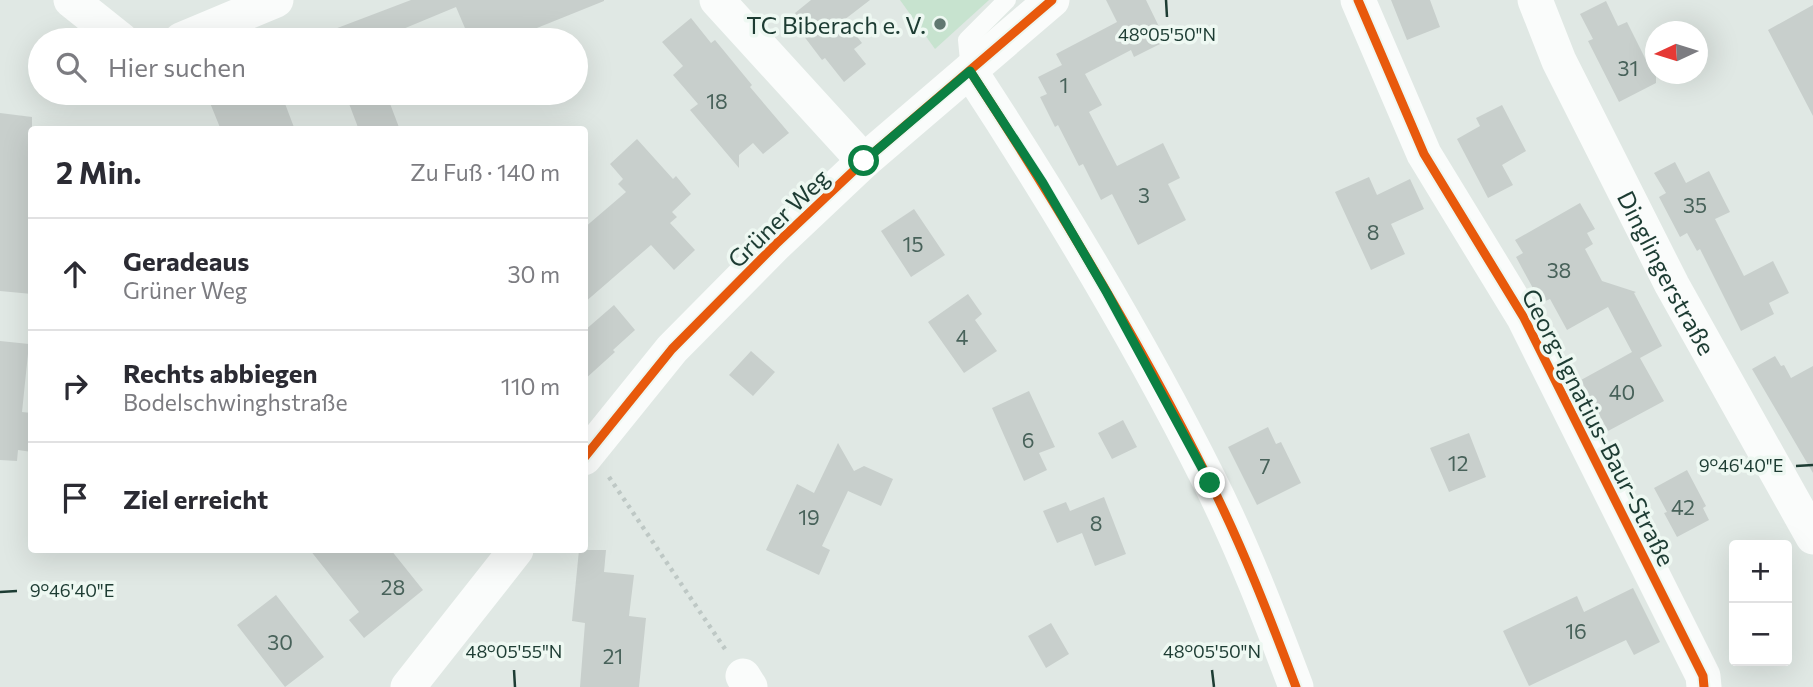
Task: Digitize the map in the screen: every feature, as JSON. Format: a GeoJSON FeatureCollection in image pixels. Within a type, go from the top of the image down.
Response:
{"type":"FeatureCollection","features":[{"type":"Feature","properties":{"kind":"street"},"geometry":{"type":"LineString","coordinates":[[71,0],[106,28]]}},
{"type":"Feature","properties":{"kind":"street"},"geometry":{"type":"LineString","coordinates":[[210,28],[276,0]]}},
{"type":"Feature","properties":{"kind":"street"},"geometry":{"type":"LineString","coordinates":[[716,0],[864,161]]}},
{"type":"Feature","properties":{"kind":"street","name":"Grüner Weg"},"geometry":{"type":"LineString","coordinates":[[588,453],[672,349],[864,161],[1052,0]]}},
{"type":"Feature","properties":{"kind":"street","name":"Georg-Ignatius-Baur-Straße"},"geometry":{"type":"LineString","coordinates":[[1358,0],[1424,154],[1524,318],[1703,676],[1704,687]]}},
{"type":"Feature","properties":{"kind":"street","name":"Dinglingerstraße"},"geometry":{"type":"LineString","coordinates":[[1535,0],[1559,61],[1672,285],[1813,537]]}},
{"type":"Feature","properties":{"kind":"street"},"geometry":{"type":"LineString","coordinates":[[970,71],[1069,227],[1210,483],[1296,687]]}},
{"type":"Feature","properties":{"kind":"street"},"geometry":{"type":"LineString","coordinates":[[408,687],[514,553]]}},
{"type":"Feature","properties":{"kind":"lane"},"geometry":{"type":"LineString","coordinates":[[970,71],[967,40],[1007,0]]}},
{"type":"Feature","properties":{"kind":"path"},"geometry":{"type":"LineString","coordinates":[[588,455],[747,681]]}},
{"type":"Feature","properties":{"kind":"green space","name":"TC Biberach e. V."},"geometry":{"type":"Polygon","coordinates":[[[900,0],[989,0],[935,49],[900,0]]]}},
{"type":"Feature","properties":{"kind":"building"},"geometry":{"type":"Polygon","coordinates":[[[411,0],[604,0],[537,28],[465,28],[456,7],[405,28],[337,28],[411,0]]]}},
{"type":"Feature","properties":{"kind":"building"},"geometry":{"type":"Polygon","coordinates":[[[811,0],[870,0],[844,20],[862,43],[854,49],[866,64],[844,82],[825,58],[822,60],[800,31],[805,27],[795,13],[811,0]]]}},
{"type":"Feature","properties":{"kind":"building"},"geometry":{"type":"Polygon","coordinates":[[[1106,0],[1146,0],[1166,41],[1134,57],[1131,50],[1085,74],[1102,105],[1089,112],[1117,166],[1163,143],[1180,178],[1168,184],[1186,220],[1138,245],[1112,194],[1101,200],[1083,164],[1079,166],[1040,97],[1047,94],[1038,77],[1062,65],[1056,54],[1117,22],[1106,0]]]}},
{"type":"Feature","properties":{"kind":"building"},"geometry":{"type":"Polygon","coordinates":[[[1391,0],[1430,0],[1440,27],[1407,40],[1391,0]]]}},
{"type":"Feature","properties":{"kind":"building"},"geometry":{"type":"Polygon","coordinates":[[[1606,1],[1618,26],[1627,22],[1645,58],[1645,84],[1654,84],[1619,102],[1588,41],[1593,39],[1580,14],[1606,1]]]}},
{"type":"Feature","properties":{"kind":"building"},"geometry":{"type":"Polygon","coordinates":[[[1813,5],[1813,116],[1768,30],[1813,5]]]}},
{"type":"Feature","properties":{"kind":"building"},"geometry":{"type":"Polygon","coordinates":[[[691,18],[711,43],[715,40],[789,133],[763,154],[753,143],[739,155],[739,168],[690,110],[698,104],[673,75],[683,66],[662,42],[691,18]]]}},
{"type":"Feature","properties":{"kind":"building"},"geometry":{"type":"Polygon","coordinates":[[[211,105],[286,105],[293,126],[219,126],[211,105]]]}},
{"type":"Feature","properties":{"kind":"building"},"geometry":{"type":"Polygon","coordinates":[[[350,105],[391,105],[398,126],[357,126],[350,105]]]}},
{"type":"Feature","properties":{"kind":"building"},"geometry":{"type":"Polygon","coordinates":[[[1502,105],[1526,151],[1502,165],[1513,185],[1488,198],[1457,139],[1480,126],[1476,118],[1502,105]]]}},
{"type":"Feature","properties":{"kind":"building"},"geometry":{"type":"Polygon","coordinates":[[[0,113],[32,117],[32,126],[28,126],[28,294],[0,291],[0,113]]]}},
{"type":"Feature","properties":{"kind":"building"},"geometry":{"type":"Polygon","coordinates":[[[637,139],[673,179],[676,176],[691,194],[672,212],[677,217],[670,223],[695,250],[674,270],[651,245],[588,300],[588,225],[626,192],[618,184],[623,179],[610,164],[637,139]]]}},
{"type":"Feature","properties":{"kind":"building"},"geometry":{"type":"Polygon","coordinates":[[[1675,162],[1686,183],[1709,171],[1730,212],[1715,219],[1744,276],[1773,261],[1789,293],[1769,303],[1774,314],[1741,331],[1700,249],[1697,251],[1687,233],[1680,237],[1659,197],[1666,193],[1654,173],[1675,162]]]}},
{"type":"Feature","properties":{"kind":"building"},"geometry":{"type":"Polygon","coordinates":[[[1369,177],[1377,195],[1410,179],[1424,209],[1391,224],[1405,254],[1371,270],[1335,192],[1369,177]]]}},
{"type":"Feature","properties":{"kind":"building"},"geometry":{"type":"Polygon","coordinates":[[[1580,203],[1595,229],[1587,233],[1593,244],[1585,249],[1602,281],[1636,292],[1634,293],[1662,346],[1640,358],[1664,401],[1608,431],[1581,380],[1632,352],[1608,307],[1567,330],[1550,299],[1541,303],[1516,257],[1523,253],[1515,240],[1580,203]]]}},
{"type":"Feature","properties":{"kind":"building"},"geometry":{"type":"Polygon","coordinates":[[[914,209],[945,255],[911,277],[881,231],[914,209]]]}},
{"type":"Feature","properties":{"kind":"building"},"geometry":{"type":"Polygon","coordinates":[[[968,294],[982,314],[975,320],[997,351],[964,373],[928,322],[968,294]]]}},
{"type":"Feature","properties":{"kind":"building"},"geometry":{"type":"Polygon","coordinates":[[[614,305],[635,330],[588,376],[588,328],[614,305]]]}},
{"type":"Feature","properties":{"kind":"building"},"geometry":{"type":"Polygon","coordinates":[[[0,341],[28,344],[22,412],[28,413],[28,451],[18,450],[17,461],[0,460],[0,341]]]}},
{"type":"Feature","properties":{"kind":"building"},"geometry":{"type":"Polygon","coordinates":[[[751,351],[775,372],[753,396],[729,375],[751,351]]]}},
{"type":"Feature","properties":{"kind":"building"},"geometry":{"type":"Polygon","coordinates":[[[1775,356],[1791,378],[1813,366],[1813,473],[1752,369],[1775,356]]]}},
{"type":"Feature","properties":{"kind":"building"},"geometry":{"type":"Polygon","coordinates":[[[1029,391],[1055,447],[1039,453],[1047,470],[1024,481],[992,408],[1029,391]]]}},
{"type":"Feature","properties":{"kind":"building"},"geometry":{"type":"Polygon","coordinates":[[[1123,420],[1137,447],[1112,459],[1098,433],[1123,420]]]}},
{"type":"Feature","properties":{"kind":"building"},"geometry":{"type":"Polygon","coordinates":[[[1268,427],[1276,444],[1281,442],[1301,483],[1257,505],[1228,447],[1268,427]]]}},
{"type":"Feature","properties":{"kind":"building"},"geometry":{"type":"Polygon","coordinates":[[[1469,433],[1486,477],[1449,492],[1430,448],[1469,433]]]}},
{"type":"Feature","properties":{"kind":"building"},"geometry":{"type":"Polygon","coordinates":[[[838,443],[854,471],[864,466],[893,479],[881,506],[848,491],[822,546],[830,550],[819,575],[766,550],[797,484],[814,493],[838,443]]]}},
{"type":"Feature","properties":{"kind":"building"},"geometry":{"type":"Polygon","coordinates":[[[1687,470],[1706,506],[1703,508],[1709,520],[1677,537],[1654,488],[1687,470]]]}},
{"type":"Feature","properties":{"kind":"building"},"geometry":{"type":"Polygon","coordinates":[[[1104,497],[1126,554],[1095,566],[1082,533],[1057,543],[1043,511],[1066,502],[1070,511],[1104,497]]]}},
{"type":"Feature","properties":{"kind":"building"},"geometry":{"type":"Polygon","coordinates":[[[606,550],[604,572],[634,575],[629,616],[646,618],[639,687],[580,687],[585,623],[572,621],[579,553],[606,550]]]}},
{"type":"Feature","properties":{"kind":"building"},"geometry":{"type":"Polygon","coordinates":[[[312,553],[393,553],[423,590],[364,638],[349,620],[359,612],[312,553]]]}},
{"type":"Feature","properties":{"kind":"building"},"geometry":{"type":"Polygon","coordinates":[[[1633,588],[1660,642],[1634,655],[1626,640],[1529,686],[1503,631],[1577,596],[1584,612],[1633,588]]]}},
{"type":"Feature","properties":{"kind":"building"},"geometry":{"type":"Polygon","coordinates":[[[276,595],[324,657],[285,687],[237,625],[276,595]]]}},
{"type":"Feature","properties":{"kind":"building"},"geometry":{"type":"Polygon","coordinates":[[[1051,623],[1069,654],[1046,668],[1028,636],[1051,623]]]}},
{"type":"Feature","properties":{"kind":"cycle path"},"geometry":{"type":"LineString","coordinates":[[588,453],[672,349],[776,244],[864,161],[1052,0]]}},
{"type":"Feature","properties":{"kind":"cycle path"},"geometry":{"type":"LineString","coordinates":[[1358,0],[1424,154],[1524,318],[1703,676],[1704,687]]}},
{"type":"Feature","properties":{"kind":"cycle path"},"geometry":{"type":"LineString","coordinates":[[970,71],[1096,273],[1183,429],[1234,532],[1296,687]]}},
{"type":"Feature","properties":{"kind":"place","name":"TC Biberach e. V."},"geometry":{"type":"Point","coordinates":[940,24]}},
{"type":"Feature","properties":{"kind":"route"},"geometry":{"type":"LineString","coordinates":[[864,161],[970,71],[1043,183],[1107,293],[1210,483]]}}]}
